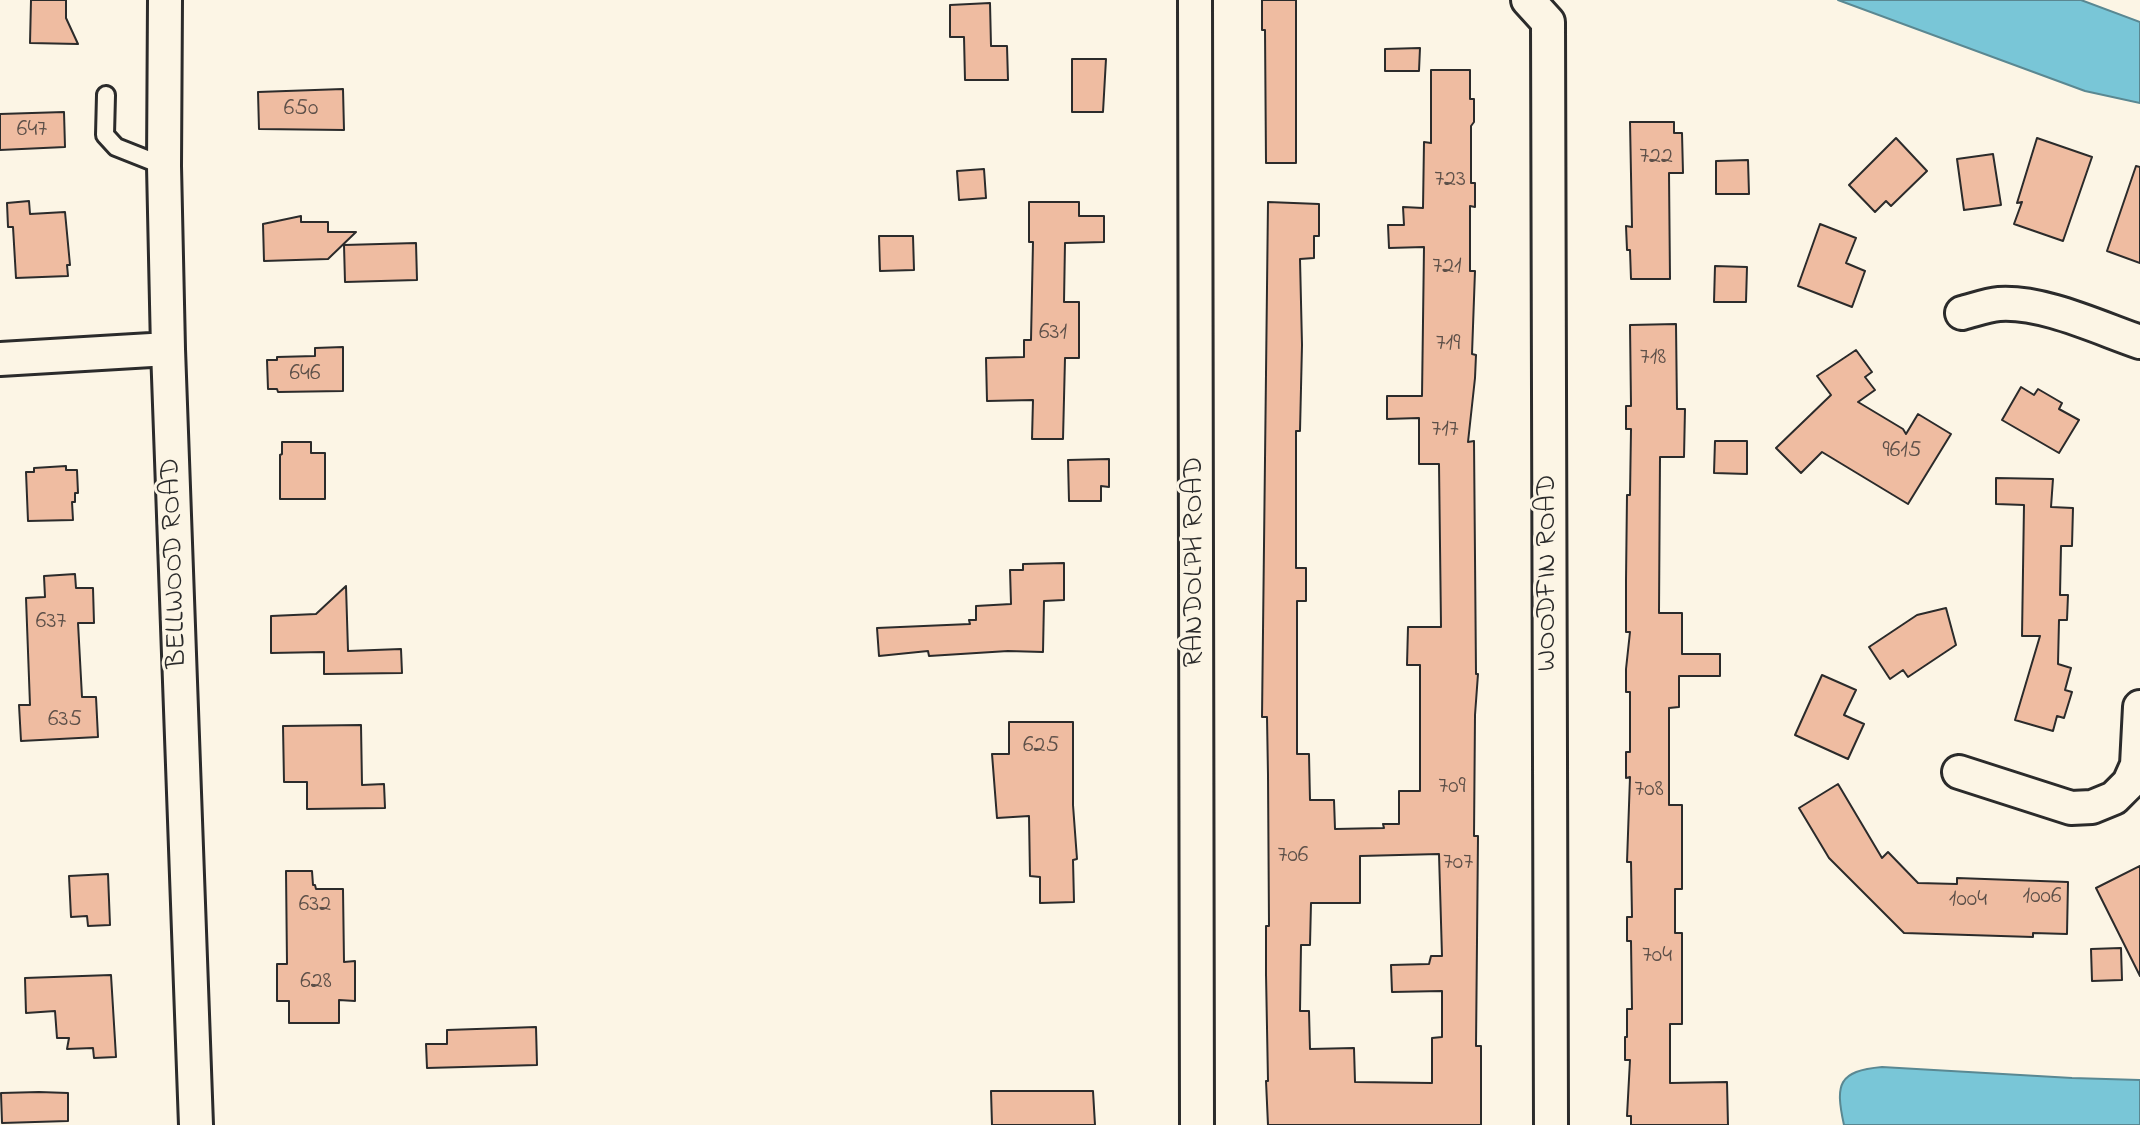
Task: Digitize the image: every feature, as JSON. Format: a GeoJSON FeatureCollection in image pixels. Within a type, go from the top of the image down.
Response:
{"type":"FeatureCollection","features":[{"type":"Feature","properties":{"kind":"street","name":"BELLWOOD ROAD"},"geometry":{"type":"LineString","coordinates":[[165,0],[164,166],[168,349],[196,1125]]}},
{"type":"Feature","properties":{"kind":"street","name":"RANDOLPH ROAD"},"geometry":{"type":"LineString","coordinates":[[1195,0],[1197,1125]]}},
{"type":"Feature","properties":{"kind":"street","name":"WOODFIN ROAD"},"geometry":{"type":"LineString","coordinates":[[1538,11],[1551,1125]]}},
{"type":"Feature","properties":{"kind":"street"},"geometry":{"type":"LineString","coordinates":[[1962,313],[1999,304],[2025,306],[2140,342]]}},
{"type":"Feature","properties":{"kind":"street"},"geometry":{"type":"LineString","coordinates":[[0,359],[168,349]]}},
{"type":"Feature","properties":{"kind":"street"},"geometry":{"type":"LineString","coordinates":[[1959,772],[2071,808],[2092,807],[2114,798],[2129,783],[2137,765],[2140,707]]}},
{"type":"Feature","properties":{"kind":"lane"},"geometry":{"type":"LineString","coordinates":[[106,95],[105,135],[116,147],[164,166]]}},
{"type":"Feature","properties":{"kind":"water"},"geometry":{"type":"Polygon","coordinates":[[[1838,0],[2081,0],[2140,22],[2140,103],[2085,91],[1838,0]]]}},
{"type":"Feature","properties":{"kind":"water"},"geometry":{"type":"Polygon","coordinates":[[[1882,1067],[2140,1080],[2140,1125],[1844,1125],[1840,1099],[1843,1082],[1856,1072],[1882,1067]]]}},
{"type":"Feature","properties":{"kind":"building"},"geometry":{"type":"Polygon","coordinates":[[[31,0],[66,0],[66,18],[78,44],[30,43],[31,0]]]}},
{"type":"Feature","properties":{"kind":"building"},"geometry":{"type":"Polygon","coordinates":[[[1262,0],[1296,0],[1296,163],[1266,163],[1262,0]]]}},
{"type":"Feature","properties":{"kind":"building"},"geometry":{"type":"Polygon","coordinates":[[[990,3],[991,46],[1007,46],[1008,80],[965,80],[964,37],[950,37],[950,5],[990,3]]]}},
{"type":"Feature","properties":{"kind":"building"},"geometry":{"type":"Polygon","coordinates":[[[1420,48],[1419,71],[1385,71],[1385,49],[1420,48]]]}},
{"type":"Feature","properties":{"kind":"building"},"geometry":{"type":"Polygon","coordinates":[[[1072,59],[1106,59],[1103,112],[1072,112],[1072,59]]]}},
{"type":"Feature","properties":{"kind":"building"},"geometry":{"type":"Polygon","coordinates":[[[1431,70],[1470,70],[1470,99],[1474,99],[1471,183],[1475,183],[1475,207],[1470,206],[1470,271],[1475,271],[1472,354],[1476,355],[1468,442],[1474,441],[1478,674],[1474,836],[1478,836],[1476,1046],[1481,1046],[1481,1125],[1268,1125],[1268,775],[1267,717],[1262,717],[1268,202],[1319,204],[1319,236],[1314,236],[1314,258],[1300,259],[1302,345],[1300,431],[1296,431],[1296,568],[1306,568],[1306,601],[1297,601],[1297,754],[1309,754],[1310,800],[1334,800],[1335,829],[1384,828],[1383,824],[1399,824],[1399,791],[1420,791],[1420,665],[1407,665],[1408,627],[1441,627],[1439,464],[1419,464],[1419,418],[1387,419],[1387,396],[1422,396],[1424,247],[1389,248],[1388,225],[1404,225],[1403,207],[1423,208],[1424,142],[1431,143],[1431,70]],[[1439,854],[1360,856],[1360,903],[1311,903],[1310,945],[1301,945],[1300,1011],[1309,1011],[1310,1049],[1354,1048],[1355,1082],[1432,1083],[1432,1038],[1442,1037],[1442,991],[1392,992],[1391,965],[1429,964],[1431,956],[1442,956],[1439,854]]]}},
{"type":"Feature","properties":{"kind":"building"},"geometry":{"type":"Polygon","coordinates":[[[343,89],[344,130],[259,129],[258,92],[343,89]]]}},
{"type":"Feature","properties":{"kind":"building"},"geometry":{"type":"Polygon","coordinates":[[[64,112],[65,147],[0,150],[0,114],[64,112]]]}},
{"type":"Feature","properties":{"kind":"building"},"geometry":{"type":"Polygon","coordinates":[[[1630,122],[1674,122],[1674,133],[1682,133],[1683,173],[1669,173],[1670,279],[1631,279],[1626,226],[1632,227],[1630,122]]]}},
{"type":"Feature","properties":{"kind":"building"},"geometry":{"type":"Polygon","coordinates":[[[1896,138],[1927,171],[1891,206],[1886,201],[1875,212],[1849,185],[1896,138]]]}},
{"type":"Feature","properties":{"kind":"building"},"geometry":{"type":"Polygon","coordinates":[[[2037,138],[2092,157],[2063,241],[2014,224],[2022,202],[2017,203],[2037,138]]]}},
{"type":"Feature","properties":{"kind":"building"},"geometry":{"type":"Polygon","coordinates":[[[1993,154],[2001,205],[1964,210],[1957,159],[1993,154]]]}},
{"type":"Feature","properties":{"kind":"building"},"geometry":{"type":"Polygon","coordinates":[[[1748,160],[1749,194],[1716,194],[1716,161],[1748,160]]]}},
{"type":"Feature","properties":{"kind":"building"},"geometry":{"type":"Polygon","coordinates":[[[2136,166],[2140,167],[2140,263],[2107,251],[2136,166]]]}},
{"type":"Feature","properties":{"kind":"building"},"geometry":{"type":"Polygon","coordinates":[[[984,169],[986,198],[959,200],[957,171],[984,169]]]}},
{"type":"Feature","properties":{"kind":"building"},"geometry":{"type":"Polygon","coordinates":[[[29,201],[30,214],[65,212],[70,265],[67,265],[68,276],[16,278],[13,227],[8,227],[7,203],[29,201]]]}},
{"type":"Feature","properties":{"kind":"building"},"geometry":{"type":"Polygon","coordinates":[[[1029,202],[1079,202],[1079,216],[1104,216],[1104,242],[1065,243],[1064,302],[1079,302],[1079,358],[1065,358],[1063,439],[1032,439],[1033,400],[987,401],[986,358],[1024,357],[1024,340],[1031,340],[1033,242],[1029,242],[1029,202]]]}},
{"type":"Feature","properties":{"kind":"building"},"geometry":{"type":"Polygon","coordinates":[[[301,216],[301,222],[328,222],[328,232],[356,232],[328,259],[264,261],[263,224],[301,216]]]}},
{"type":"Feature","properties":{"kind":"building"},"geometry":{"type":"Polygon","coordinates":[[[1820,224],[1856,238],[1846,263],[1865,271],[1852,307],[1798,286],[1820,224]]]}},
{"type":"Feature","properties":{"kind":"building"},"geometry":{"type":"Polygon","coordinates":[[[879,236],[913,236],[914,270],[880,271],[879,236]]]}},
{"type":"Feature","properties":{"kind":"building"},"geometry":{"type":"Polygon","coordinates":[[[416,243],[417,280],[345,282],[344,245],[416,243]]]}},
{"type":"Feature","properties":{"kind":"building"},"geometry":{"type":"Polygon","coordinates":[[[1715,266],[1747,267],[1746,302],[1714,302],[1715,266]]]}},
{"type":"Feature","properties":{"kind":"building"},"geometry":{"type":"Polygon","coordinates":[[[1676,324],[1677,409],[1685,409],[1684,457],[1660,457],[1659,613],[1682,613],[1682,654],[1720,654],[1720,676],[1679,676],[1679,707],[1669,708],[1669,805],[1682,805],[1682,889],[1675,889],[1675,933],[1682,933],[1682,1024],[1670,1024],[1670,1083],[1727,1082],[1728,1125],[1631,1125],[1631,1116],[1627,1116],[1630,1060],[1625,1060],[1625,1037],[1627,1009],[1632,1009],[1631,941],[1627,941],[1627,917],[1632,917],[1631,862],[1627,862],[1630,777],[1626,778],[1626,752],[1630,752],[1630,692],[1626,692],[1626,669],[1630,632],[1626,632],[1626,580],[1631,429],[1626,429],[1626,406],[1631,406],[1630,325],[1676,324]]]}},
{"type":"Feature","properties":{"kind":"building"},"geometry":{"type":"Polygon","coordinates":[[[343,347],[343,391],[278,392],[277,389],[268,389],[267,360],[315,356],[315,348],[343,347]]]}},
{"type":"Feature","properties":{"kind":"building"},"geometry":{"type":"Polygon","coordinates":[[[1856,350],[1872,372],[1865,377],[1875,390],[1858,402],[1903,429],[1906,434],[1918,414],[1951,434],[1908,504],[1822,452],[1801,473],[1776,448],[1831,395],[1817,376],[1856,350]]]}},
{"type":"Feature","properties":{"kind":"building"},"geometry":{"type":"Polygon","coordinates":[[[2021,387],[2034,395],[2038,389],[2062,403],[2059,409],[2079,420],[2059,453],[2002,420],[2021,387]]]}},
{"type":"Feature","properties":{"kind":"building"},"geometry":{"type":"Polygon","coordinates":[[[1715,441],[1747,441],[1747,474],[1714,473],[1715,441]]]}},
{"type":"Feature","properties":{"kind":"building"},"geometry":{"type":"Polygon","coordinates":[[[282,442],[311,442],[311,453],[325,453],[325,499],[280,499],[282,442]]]}},
{"type":"Feature","properties":{"kind":"building"},"geometry":{"type":"Polygon","coordinates":[[[1109,459],[1109,487],[1101,486],[1101,501],[1069,501],[1068,460],[1109,459]]]}},
{"type":"Feature","properties":{"kind":"building"},"geometry":{"type":"Polygon","coordinates":[[[66,466],[66,470],[77,470],[78,493],[75,493],[75,502],[72,502],[73,520],[28,521],[26,472],[34,472],[34,468],[66,466]]]}},
{"type":"Feature","properties":{"kind":"building"},"geometry":{"type":"Polygon","coordinates":[[[1996,478],[2053,479],[2051,507],[2073,508],[2072,546],[2061,546],[2060,595],[2068,595],[2067,620],[2059,620],[2058,664],[2071,668],[2065,690],[2072,692],[2064,718],[2057,716],[2053,731],[2015,720],[2040,636],[2022,636],[2024,505],[1996,504],[1996,478]]]}},
{"type":"Feature","properties":{"kind":"building"},"geometry":{"type":"Polygon","coordinates":[[[1064,563],[1064,600],[1044,601],[1043,652],[929,656],[928,651],[879,656],[877,628],[970,624],[969,620],[976,620],[976,606],[1011,604],[1010,570],[1023,570],[1023,564],[1064,563]]]}},
{"type":"Feature","properties":{"kind":"building"},"geometry":{"type":"Polygon","coordinates":[[[75,574],[76,588],[93,588],[94,623],[78,623],[82,697],[96,697],[98,737],[21,741],[19,705],[30,705],[26,598],[45,597],[44,576],[75,574]]]}},
{"type":"Feature","properties":{"kind":"building"},"geometry":{"type":"Polygon","coordinates":[[[346,586],[348,651],[401,649],[402,673],[324,674],[324,652],[271,653],[271,616],[316,614],[346,586]]]}},
{"type":"Feature","properties":{"kind":"building"},"geometry":{"type":"Polygon","coordinates":[[[1946,608],[1956,645],[1908,677],[1903,670],[1890,679],[1869,647],[1917,615],[1946,608]]]}},
{"type":"Feature","properties":{"kind":"building"},"geometry":{"type":"Polygon","coordinates":[[[1822,675],[1856,690],[1844,715],[1864,724],[1848,759],[1795,735],[1822,675]]]}},
{"type":"Feature","properties":{"kind":"building"},"geometry":{"type":"Polygon","coordinates":[[[1009,722],[1073,722],[1073,805],[1077,859],[1073,860],[1074,902],[1040,903],[1040,877],[1030,876],[1029,816],[997,818],[992,754],[1009,754],[1009,722]]]}},
{"type":"Feature","properties":{"kind":"building"},"geometry":{"type":"Polygon","coordinates":[[[361,725],[362,785],[384,784],[385,808],[307,809],[307,782],[284,782],[283,726],[361,725]]]}},
{"type":"Feature","properties":{"kind":"building"},"geometry":{"type":"Polygon","coordinates":[[[1838,784],[1882,858],[1888,852],[1918,883],[1957,884],[1957,878],[2068,882],[2067,934],[2033,933],[2033,937],[1904,933],[1829,858],[1799,808],[1838,784]]]}},
{"type":"Feature","properties":{"kind":"building"},"geometry":{"type":"Polygon","coordinates":[[[2140,866],[2140,976],[2096,888],[2140,866]]]}},
{"type":"Feature","properties":{"kind":"building"},"geometry":{"type":"Polygon","coordinates":[[[286,871],[312,871],[316,889],[343,889],[344,962],[355,961],[355,1001],[339,1000],[339,1023],[289,1023],[289,1001],[277,1001],[277,964],[287,964],[286,871]]]}},
{"type":"Feature","properties":{"kind":"building"},"geometry":{"type":"Polygon","coordinates":[[[108,874],[110,925],[88,926],[87,916],[71,917],[69,876],[108,874]]]}},
{"type":"Feature","properties":{"kind":"building"},"geometry":{"type":"Polygon","coordinates":[[[2121,948],[2122,980],[2092,981],[2091,949],[2121,948]]]}},
{"type":"Feature","properties":{"kind":"building"},"geometry":{"type":"Polygon","coordinates":[[[111,975],[116,1057],[94,1058],[93,1048],[67,1049],[69,1038],[57,1038],[55,1011],[26,1013],[25,978],[111,975]]]}},
{"type":"Feature","properties":{"kind":"building"},"geometry":{"type":"Polygon","coordinates":[[[536,1027],[537,1065],[427,1068],[426,1044],[447,1044],[447,1030],[536,1027]]]}},
{"type":"Feature","properties":{"kind":"building"},"geometry":{"type":"Polygon","coordinates":[[[991,1091],[1093,1091],[1095,1125],[992,1125],[991,1091]]]}},
{"type":"Feature","properties":{"kind":"building"},"geometry":{"type":"Polygon","coordinates":[[[1,1093],[68,1093],[68,1121],[2,1123],[1,1093]]]}}]}
